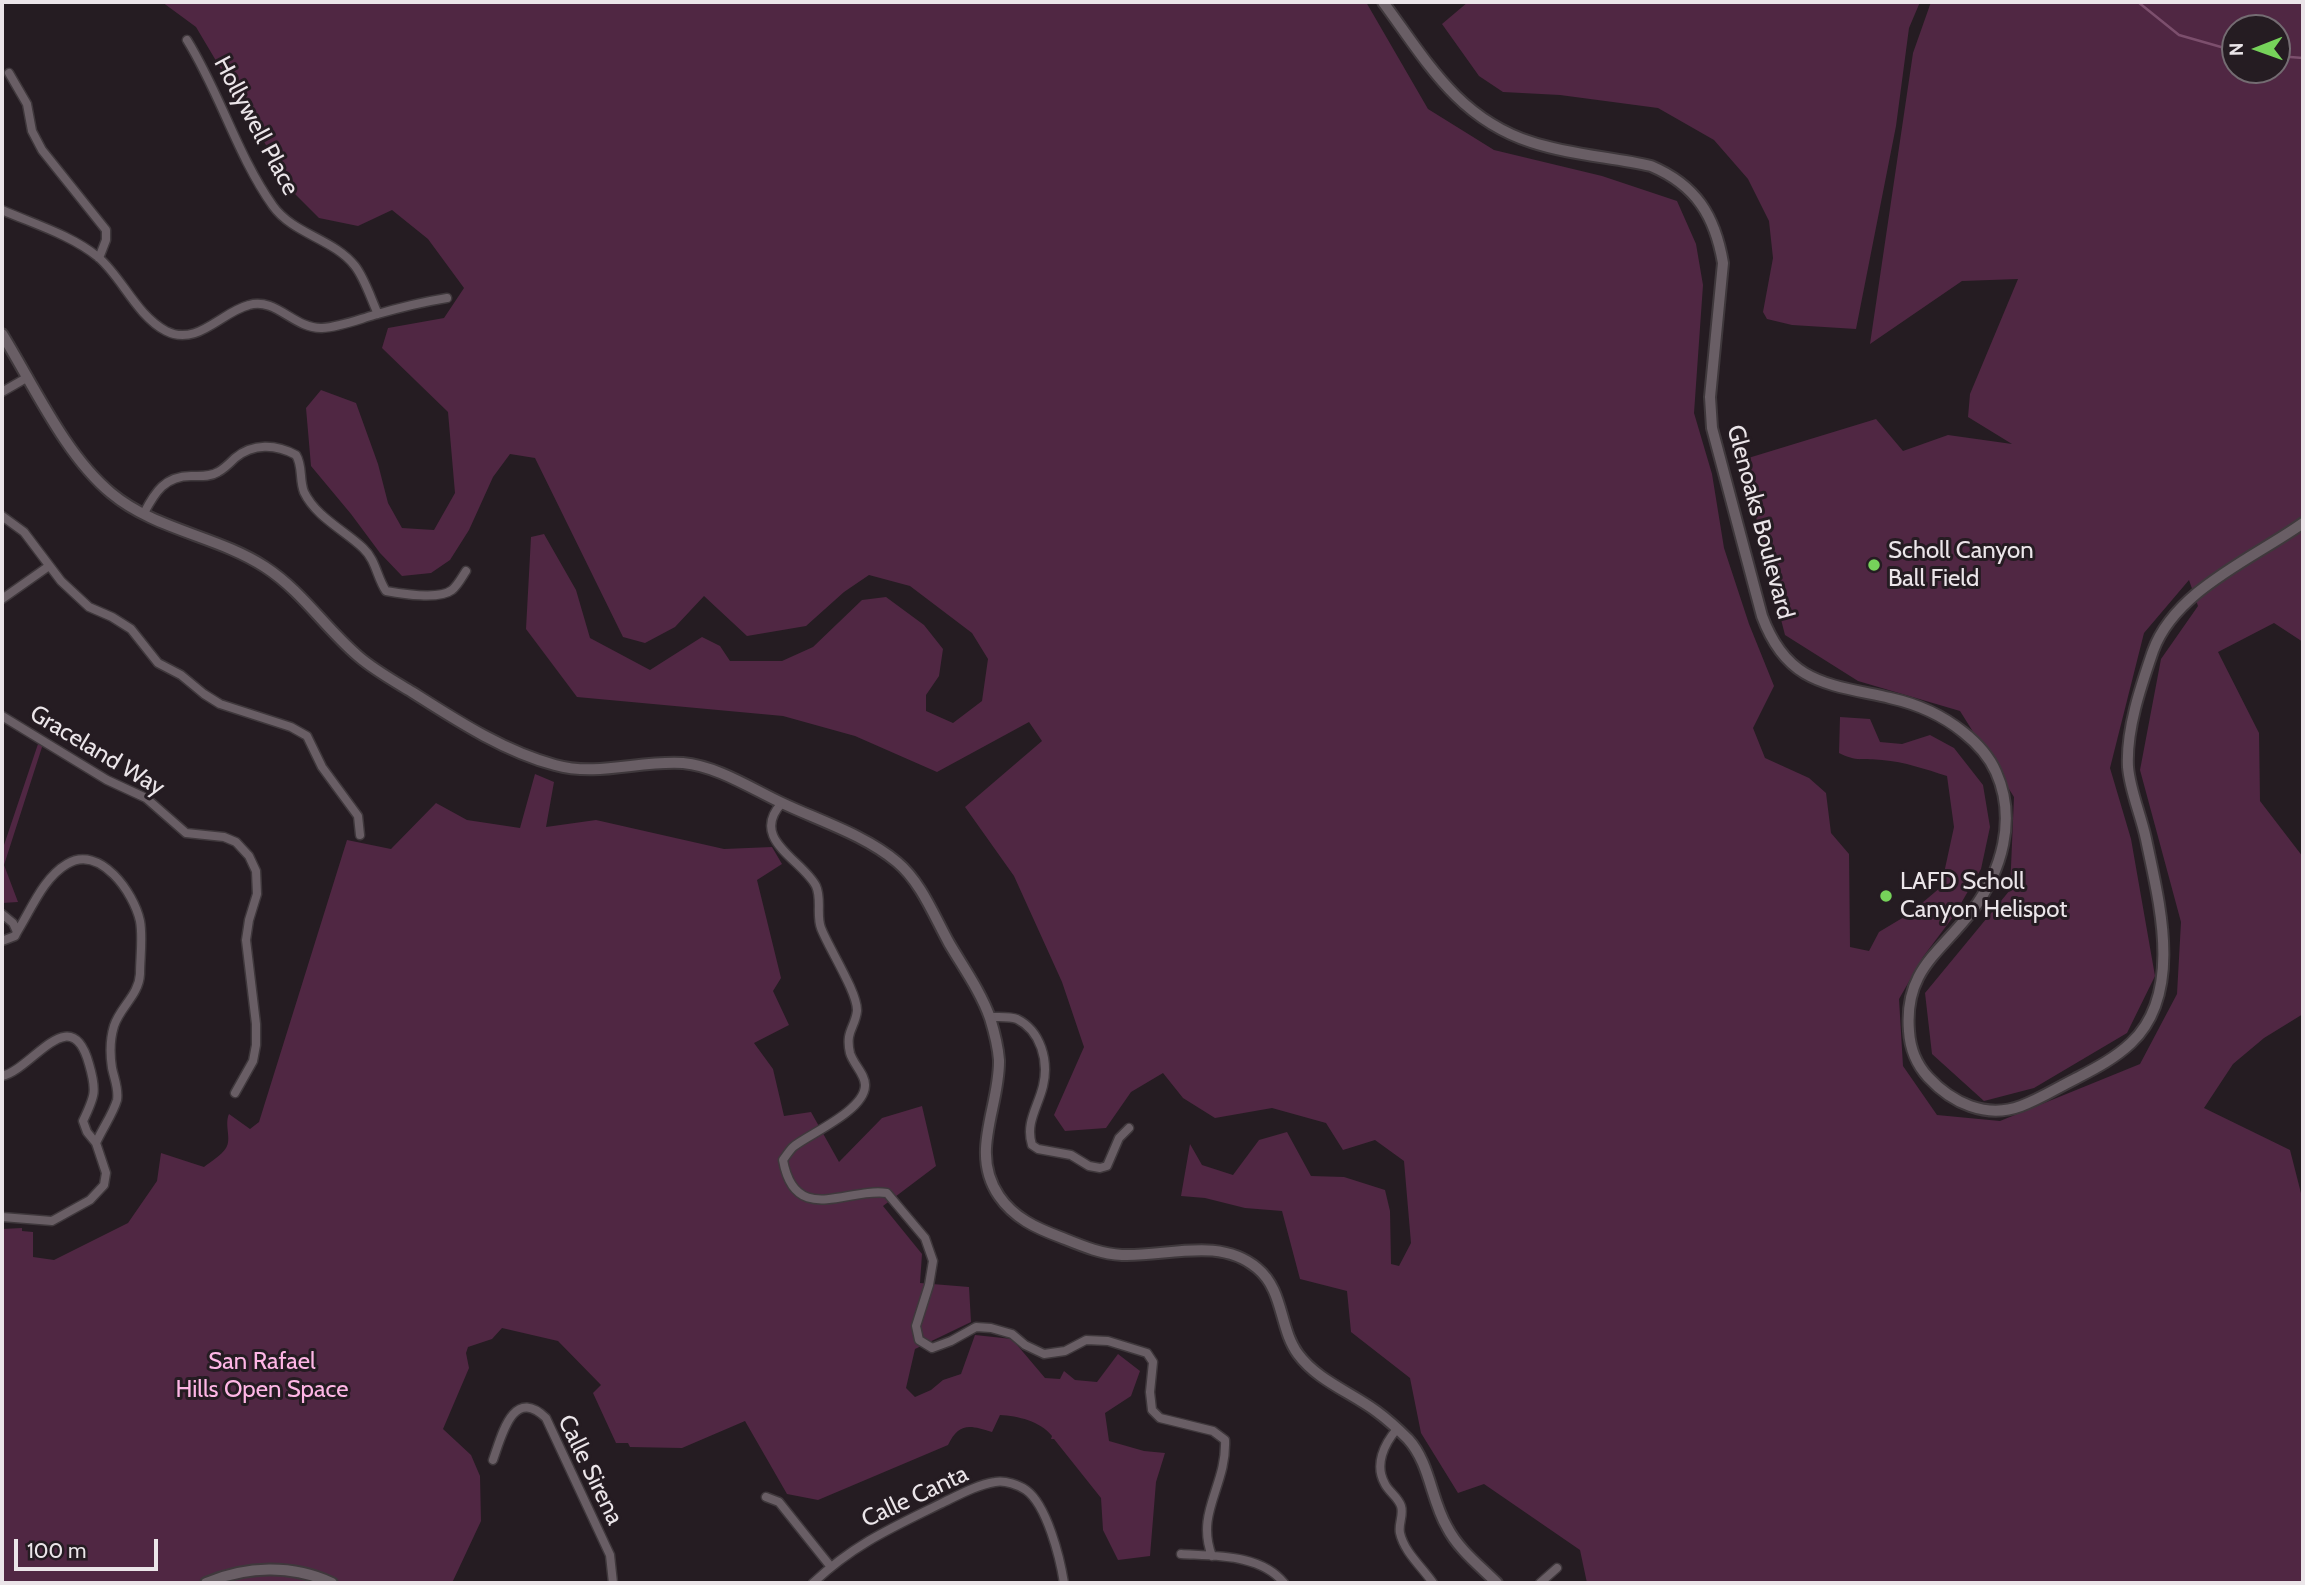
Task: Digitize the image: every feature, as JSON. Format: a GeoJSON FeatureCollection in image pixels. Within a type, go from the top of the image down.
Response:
{"type":"FeatureCollection","features":[{"type":"Feature","properties":{"kind":"street","name":"Glenoaks Boulevard"},"geometry":{"type":"LineString","coordinates":[[1383,2],[1445,86],[1464,106],[1482,119],[1530,142],[1651,166],[1670,174],[1699,200],[1711,220],[1723,262],[1710,397],[1712,428],[1770,637],[1795,667],[1829,686],[1914,705],[1952,723],[1975,743],[1994,766],[2002,785],[2007,810],[2006,833],[2001,852],[1983,894],[1972,911],[1931,956],[1917,977],[1908,1009],[1910,1041],[1916,1058],[1924,1072],[1949,1097],[1980,1109],[2017,1108],[2098,1067],[2133,1042],[2145,1026],[2161,991],[2164,951],[2146,838],[2128,770],[2133,723],[2150,662],[2161,634],[2175,616],[2207,586],[2303,523]]}},
{"type":"Feature","properties":{"kind":"street","name":"Hollywell Place"},"geometry":{"type":"LineString","coordinates":[[187,40],[274,208],[291,222],[330,245],[354,266],[378,314]]}},
{"type":"Feature","properties":{"kind":"street"},"geometry":{"type":"LineString","coordinates":[[9,72],[27,104],[32,131],[42,150],[106,230],[106,240],[99,258]]}},
{"type":"Feature","properties":{"kind":"street"},"geometry":{"type":"LineString","coordinates":[[2,210],[74,242],[99,258],[146,314],[165,330],[178,335],[209,328],[235,309],[251,304],[267,303],[290,319],[320,328],[424,301],[447,299]]}},
{"type":"Feature","properties":{"kind":"street"},"geometry":{"type":"LineString","coordinates":[[2,334],[81,463],[111,493],[144,513],[244,554],[270,570],[294,590],[363,661],[444,712],[508,748],[557,766],[586,770],[690,763],[726,776],[880,850],[900,864],[914,882],[980,995],[989,1017],[999,1064],[984,1150],[988,1172],[998,1194],[1016,1215],[1034,1227],[1104,1253],[1126,1255],[1212,1249],[1236,1256],[1256,1266],[1276,1294],[1290,1341],[1299,1356],[1310,1367],[1377,1411],[1414,1447],[1448,1530],[1497,1583]]}},
{"type":"Feature","properties":{"kind":"street"},"geometry":{"type":"LineString","coordinates":[[2,392],[28,377]]}},
{"type":"Feature","properties":{"kind":"street"},"geometry":{"type":"LineString","coordinates":[[144,513],[163,483],[183,476],[206,476],[219,472],[238,456],[264,446],[296,455],[300,462],[304,491],[327,519],[365,549],[374,562],[380,583],[386,592],[443,595],[455,588],[466,571]]}},
{"type":"Feature","properties":{"kind":"street"},"geometry":{"type":"LineString","coordinates":[[2,516],[24,532],[49,566],[89,607],[113,617],[131,629],[158,663],[181,675],[220,704],[291,727],[307,736],[322,767],[358,816],[360,835]]}},
{"type":"Feature","properties":{"kind":"street"},"geometry":{"type":"LineString","coordinates":[[2,599],[49,566]]}},
{"type":"Feature","properties":{"kind":"street","name":"Graceland Way"},"geometry":{"type":"LineString","coordinates":[[2,716],[107,780],[146,798],[186,833],[224,837],[236,842],[248,856],[256,871],[257,894],[246,940],[256,1045],[253,1061],[235,1093]]}},
{"type":"Feature","properties":{"kind":"street"},"geometry":{"type":"LineString","coordinates":[[782,803],[775,810],[771,826],[774,838],[816,885],[820,903],[820,925],[857,1010],[849,1031],[849,1049],[853,1064],[863,1077],[866,1087],[861,1097],[834,1123],[792,1148],[783,1160],[786,1176],[797,1190],[810,1198],[830,1201],[873,1191],[887,1194],[925,1238],[933,1261],[929,1285],[916,1326],[919,1340],[932,1348],[951,1342],[976,1328],[991,1328],[1012,1334],[1044,1354],[1065,1351],[1086,1340],[1108,1341],[1147,1353],[1153,1362],[1150,1392],[1152,1410],[1160,1418],[1213,1431],[1225,1440],[1226,1459],[1206,1519],[1205,1532],[1212,1556]]}},
{"type":"Feature","properties":{"kind":"street"},"geometry":{"type":"LineString","coordinates":[[2,941],[15,936],[49,880],[67,864],[79,860],[96,860],[108,868],[134,905],[140,923],[140,979],[131,999],[115,1022],[111,1046],[117,1101],[96,1143]]}},
{"type":"Feature","properties":{"kind":"street"},"geometry":{"type":"LineString","coordinates":[[2,914],[13,923],[17,932]]}},
{"type":"Feature","properties":{"kind":"street"},"geometry":{"type":"LineString","coordinates":[[989,1017],[1016,1018],[1036,1034],[1041,1046],[1044,1085],[1029,1123],[1032,1145],[1038,1149],[1071,1155],[1089,1166],[1100,1168],[1107,1166],[1119,1138],[1129,1128]]}},
{"type":"Feature","properties":{"kind":"street"},"geometry":{"type":"LineString","coordinates":[[2,1076],[24,1065],[54,1040],[68,1036],[78,1040],[85,1049],[96,1093],[83,1121],[87,1132],[96,1143],[106,1173],[104,1185],[90,1200],[52,1221],[2,1217]]}},
{"type":"Feature","properties":{"kind":"street","name":"Calle Sirena"},"geometry":{"type":"LineString","coordinates":[[494,1460],[505,1426],[516,1411],[526,1406],[535,1407],[546,1418],[610,1555],[613,1583]]}},
{"type":"Feature","properties":{"kind":"street"},"geometry":{"type":"LineString","coordinates":[[1397,1429],[1389,1438],[1383,1452],[1382,1474],[1385,1484],[1401,1506],[1400,1534],[1433,1583]]}},
{"type":"Feature","properties":{"kind":"street","name":"Calle Canta"},"geometry":{"type":"LineString","coordinates":[[813,1583],[874,1536],[968,1491],[996,1481],[1025,1488],[1037,1500],[1060,1561],[1064,1583]]}},
{"type":"Feature","properties":{"kind":"street"},"geometry":{"type":"LineString","coordinates":[[766,1497],[779,1502],[831,1567]]}},
{"type":"Feature","properties":{"kind":"street"},"geometry":{"type":"LineString","coordinates":[[1181,1554],[1252,1562],[1277,1574],[1284,1583]]}},
{"type":"Feature","properties":{"kind":"street"},"geometry":{"type":"LineString","coordinates":[[1540,1583],[1557,1568]]}},
{"type":"Feature","properties":{"kind":"street"},"geometry":{"type":"LineString","coordinates":[[206,1583],[240,1572],[266,1569],[297,1572],[332,1583]]}},
{"type":"Feature","properties":{"kind":"green space"},"geometry":{"type":"Polygon","coordinates":[[[162,2],[1366,2],[1428,109],[1494,150],[1602,176],[1677,201],[1696,244],[1703,285],[1694,413],[1712,474],[1724,548],[1749,624],[1774,686],[1753,728],[1765,758],[1809,778],[1826,793],[1831,833],[1849,854],[1850,947],[1869,951],[1879,932],[1909,914],[1941,887],[1954,827],[1947,776],[1899,762],[1855,759],[1839,753],[1840,717],[1870,719],[1880,742],[1902,744],[1930,735],[1954,748],[1983,785],[1990,827],[1981,869],[1953,917],[1923,957],[1899,999],[1903,1066],[1937,1115],[2000,1121],[2140,1064],[2177,994],[2181,922],[2140,770],[2161,659],[2198,606],[2189,580],[2144,633],[2110,768],[2131,839],[2155,976],[2127,1033],[2034,1088],[1984,1101],[1932,1054],[1925,993],[2010,890],[2014,797],[1960,711],[1858,681],[1785,635],[1761,542],[1745,459],[1876,419],[1903,451],[1948,435],[2012,444],[1968,417],[1970,394],[2018,279],[1962,281],[1870,344],[1913,53],[1931,2],[2303,2],[2303,642],[2274,623],[2218,652],[2259,733],[2260,801],[2303,857],[2303,1014],[2264,1038],[2233,1064],[2204,1108],[2290,1150],[2303,1201],[2303,1583],[1587,1583],[1580,1550],[1484,1484],[1458,1493],[1421,1433],[1410,1378],[1351,1332],[1347,1291],[1300,1279],[1282,1211],[1245,1208],[1205,1198],[1181,1196],[1190,1144],[1202,1165],[1233,1175],[1259,1140],[1287,1132],[1311,1176],[1344,1177],[1385,1190],[1390,1211],[1391,1264],[1399,1266],[1411,1243],[1404,1161],[1375,1140],[1343,1150],[1326,1123],[1272,1108],[1215,1118],[1183,1098],[1163,1073],[1131,1092],[1106,1128],[1065,1131],[1054,1115],[1084,1047],[1062,982],[1014,876],[965,807],[1042,741],[1029,722],[937,772],[855,736],[783,716],[577,697],[526,629],[531,537],[544,534],[576,590],[590,638],[650,670],[702,637],[720,646],[730,661],[782,661],[813,647],[862,600],[886,597],[924,625],[943,649],[939,676],[926,695],[926,711],[953,723],[982,701],[988,659],[972,633],[910,586],[869,575],[844,592],[806,626],[747,636],[704,596],[675,627],[645,643],[623,637],[535,458],[510,454],[493,477],[469,530],[450,560],[431,573],[402,576],[380,553],[311,466],[306,408],[321,390],[356,403],[378,464],[388,503],[402,528],[434,530],[455,493],[448,412],[382,348],[388,328],[444,318],[464,288],[428,239],[392,210],[358,226],[319,218],[295,194],[196,27],[162,2]]]}},
{"type":"Feature","properties":{"kind":"green space"},"geometry":{"type":"Polygon","coordinates":[[[1468,2],[1920,2],[1909,28],[1896,126],[1856,329],[1792,325],[1767,319],[1763,312],[1773,258],[1769,221],[1748,179],[1714,140],[1658,108],[1560,95],[1503,92],[1479,76],[1442,24],[1468,2]]]}},
{"type":"Feature","properties":{"kind":"green space"},"geometry":{"type":"Polygon","coordinates":[[[39,741],[43,744],[4,865],[18,902],[2,903],[2,851],[39,741]]]}},
{"type":"Feature","properties":{"kind":"green space","name":"San Rafael Hills Open Space"},"geometry":{"type":"Polygon","coordinates":[[[535,774],[554,782],[546,827],[596,820],[724,849],[772,847],[782,864],[757,880],[781,978],[773,991],[789,1025],[754,1043],[773,1069],[784,1116],[811,1112],[839,1162],[882,1118],[922,1106],[936,1166],[883,1206],[922,1254],[920,1283],[969,1287],[971,1322],[915,1349],[906,1388],[915,1397],[931,1390],[943,1380],[961,1374],[975,1335],[1012,1339],[1045,1378],[1060,1379],[1064,1371],[1075,1380],[1097,1382],[1118,1354],[1140,1371],[1131,1396],[1105,1413],[1109,1441],[1144,1451],[1165,1453],[1156,1482],[1150,1556],[1118,1560],[1103,1530],[1101,1498],[1054,1439],[1051,1439],[1052,1436],[1028,1420],[1000,1415],[992,1432],[966,1427],[956,1432],[948,1445],[818,1500],[787,1494],[745,1421],[682,1448],[630,1447],[628,1443],[616,1443],[593,1393],[601,1385],[558,1341],[502,1328],[492,1339],[468,1347],[466,1353],[469,1368],[443,1429],[471,1455],[480,1476],[481,1521],[452,1583],[2,1583],[2,1229],[22,1228],[22,1231],[33,1232],[33,1257],[54,1260],[128,1223],[157,1181],[161,1153],[204,1167],[219,1156],[228,1144],[229,1114],[250,1129],[259,1122],[347,840],[391,849],[436,803],[467,820],[520,828],[535,774]]]}},
{"type":"Feature","properties":{"kind":"waterway"},"geometry":{"type":"LineString","coordinates":[[2138,2],[2179,35],[2221,47]]}},
{"type":"Feature","properties":{"kind":"waterway"},"geometry":{"type":"LineString","coordinates":[[2291,57],[2303,58]]}},
{"type":"Feature","properties":{"kind":"place","name":"Scholl Canyon Ball Field"},"geometry":{"type":"Point","coordinates":[1874,565]}},
{"type":"Feature","properties":{"kind":"place","name":"LAFD Scholl Canyon Helispot"},"geometry":{"type":"Point","coordinates":[1886,896]}}]}
